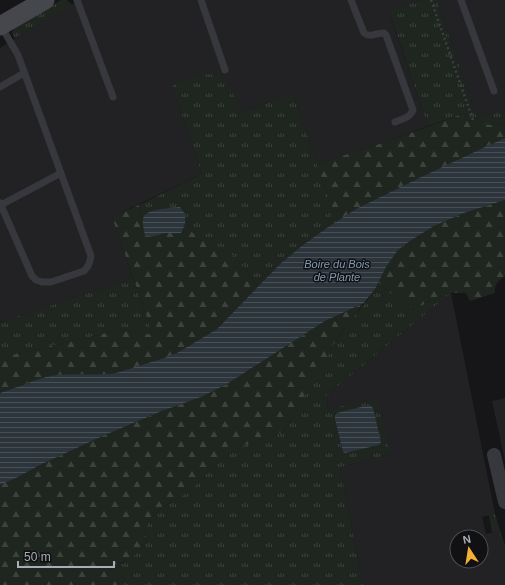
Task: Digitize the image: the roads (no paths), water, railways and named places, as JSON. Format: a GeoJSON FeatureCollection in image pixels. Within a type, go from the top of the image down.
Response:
{"type":"FeatureCollection","features":[{"type":"Feature","properties":{"kind":"main road"},"geometry":{"type":"LineString","coordinates":[[0,26],[44,0]]}},
{"type":"Feature","properties":{"kind":"street"},"geometry":{"type":"LineString","coordinates":[[494,455],[505,502]]}},
{"type":"Feature","properties":{"kind":"lane"},"geometry":{"type":"LineString","coordinates":[[77,0],[113,97]]}},
{"type":"Feature","properties":{"kind":"lane"},"geometry":{"type":"LineString","coordinates":[[201,0],[225,70]]}},
{"type":"Feature","properties":{"kind":"lane"},"geometry":{"type":"LineString","coordinates":[[351,0],[364,33],[371,36],[384,33],[386,35],[412,110],[408,117],[395,122]]}},
{"type":"Feature","properties":{"kind":"lane"},"geometry":{"type":"LineString","coordinates":[[461,0],[494,91]]}},
{"type":"Feature","properties":{"kind":"lane"},"geometry":{"type":"LineString","coordinates":[[0,26],[18,55],[24,73],[61,173],[91,256],[90,262],[84,271],[51,282],[42,282],[36,280],[32,276],[0,204],[61,173]]}},
{"type":"Feature","properties":{"kind":"lane"},"geometry":{"type":"LineString","coordinates":[[0,87],[24,73]]}},
{"type":"Feature","properties":{"kind":"water","name":"Boire du Bois de Plante"},"geometry":{"type":"Polygon","coordinates":[[[505,138],[505,200],[464,213],[434,226],[410,241],[398,250],[386,267],[375,289],[364,303],[325,321],[227,384],[201,397],[162,411],[105,435],[0,485],[0,393],[49,376],[116,373],[177,353],[217,329],[281,263],[328,227],[356,209],[505,138]]]}},
{"type":"Feature","properties":{"kind":"water"},"geometry":{"type":"Polygon","coordinates":[[[180,207],[183,210],[185,217],[184,226],[181,233],[164,233],[154,236],[145,235],[143,221],[146,214],[160,209],[180,207]]]}},
{"type":"Feature","properties":{"kind":"water"},"geometry":{"type":"Polygon","coordinates":[[[369,405],[373,408],[381,442],[379,445],[345,453],[343,452],[335,415],[337,413],[369,405]]]}}]}
